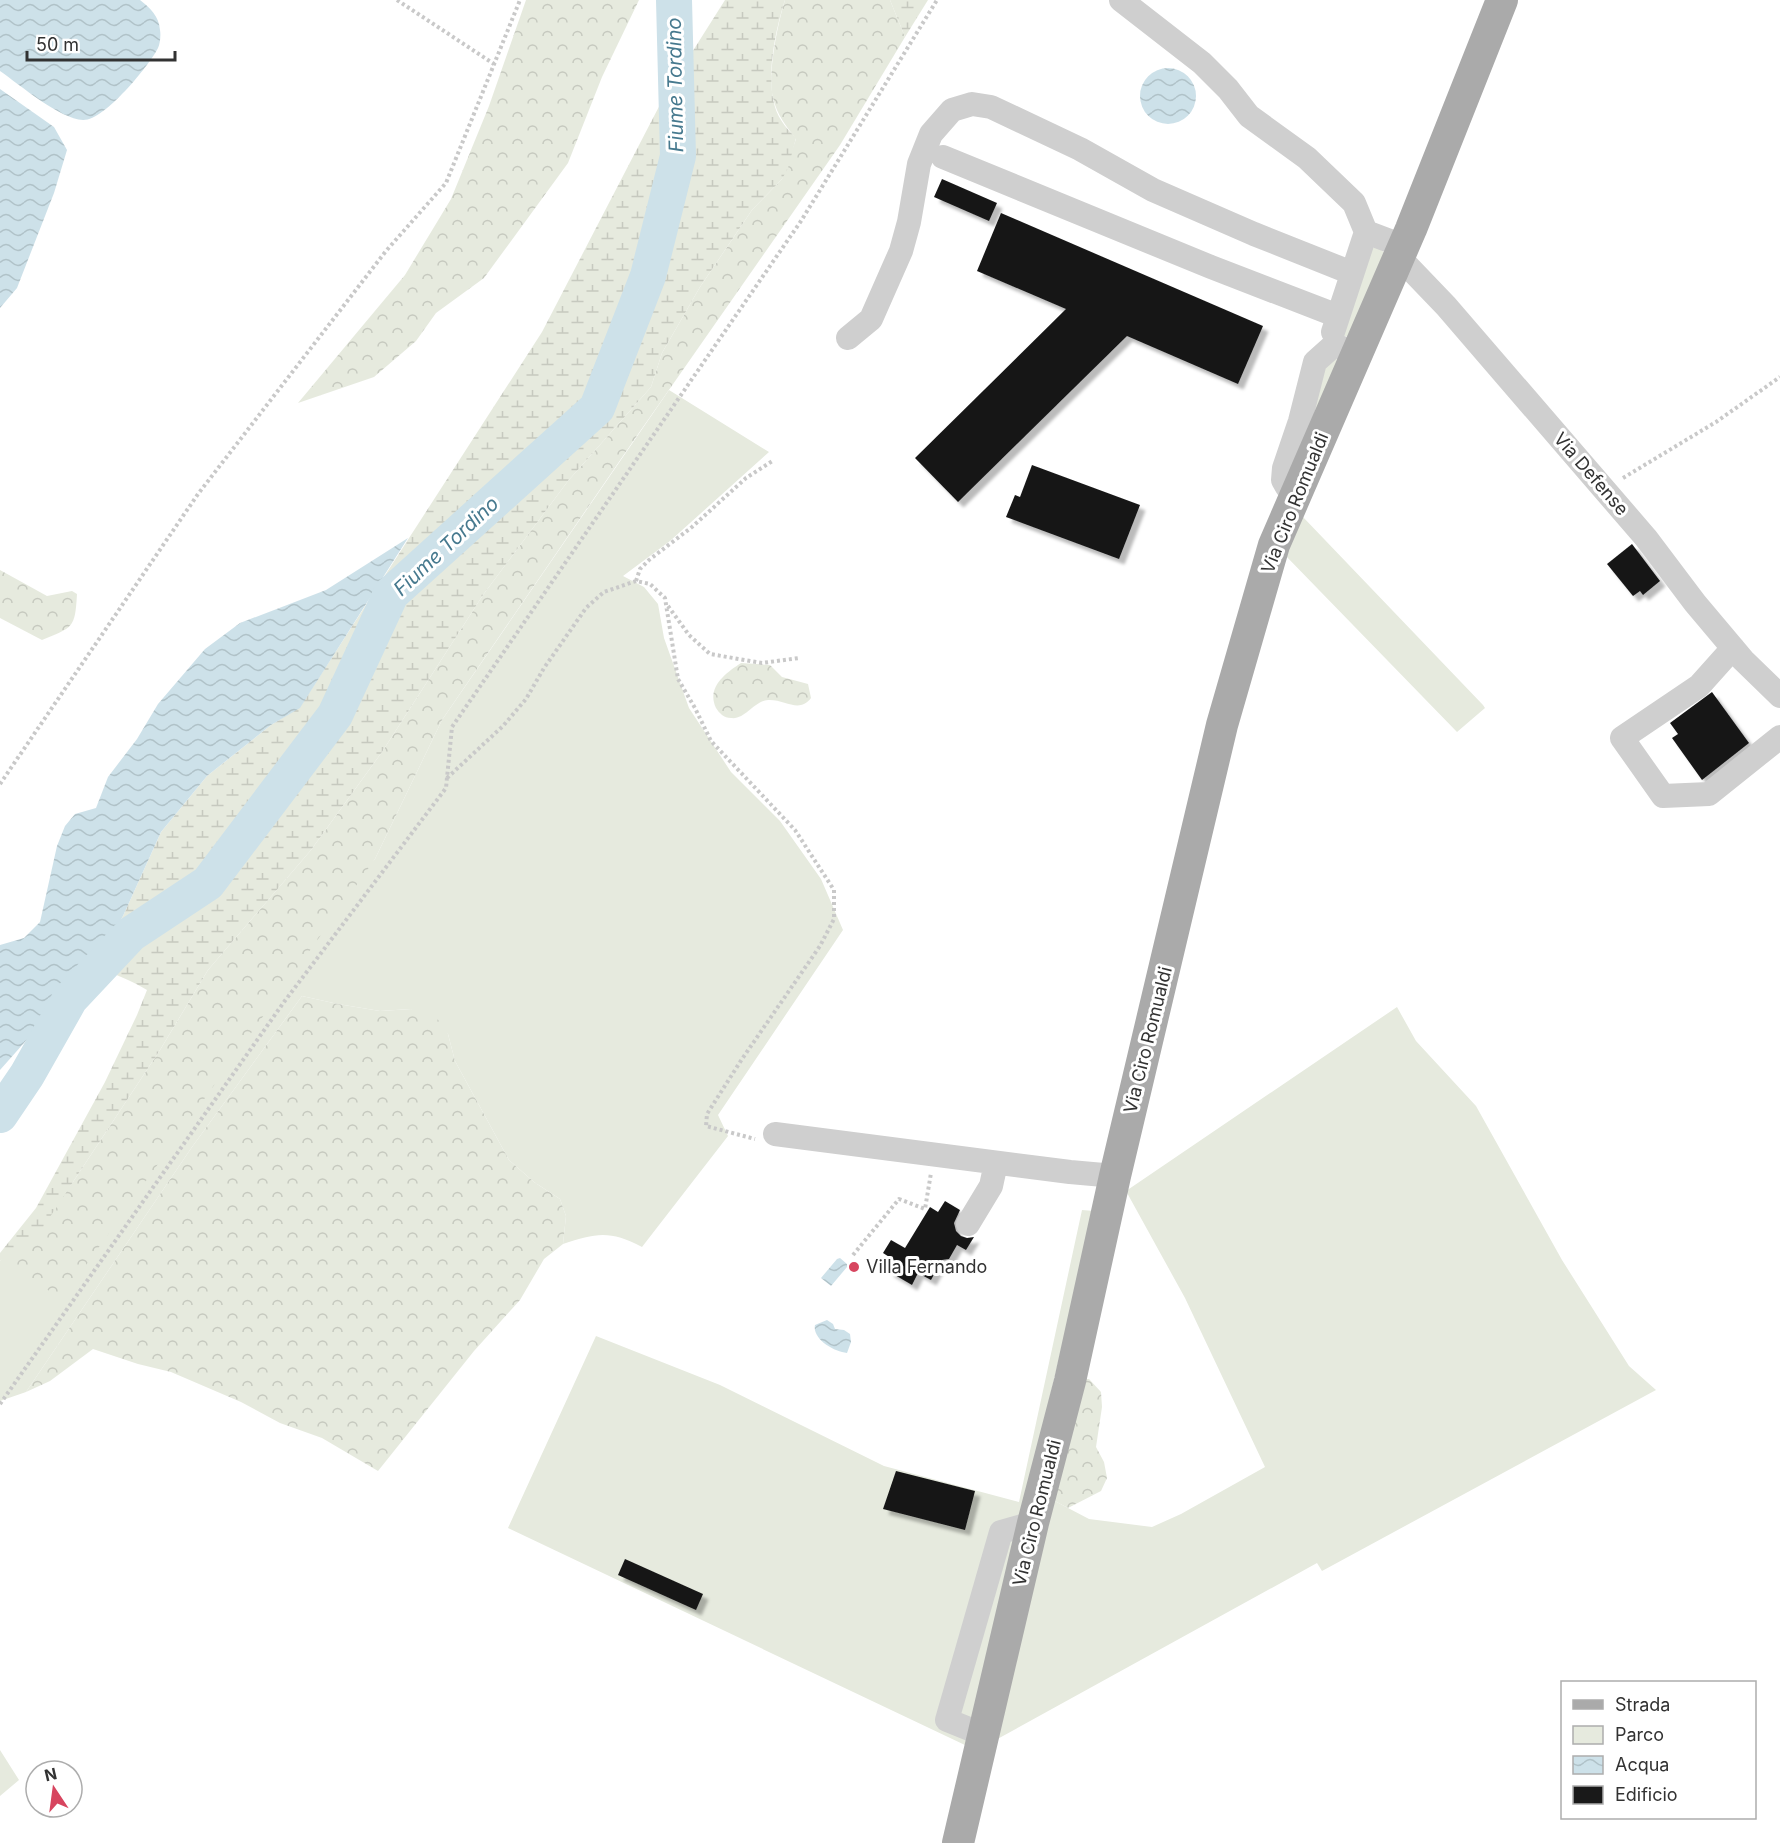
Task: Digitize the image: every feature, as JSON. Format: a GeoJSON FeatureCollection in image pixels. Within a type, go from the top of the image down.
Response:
{"type":"FeatureCollection","features":[{"type":"Feature","properties":{"kind":"main road","name":"Via Ciro Romualdi"},"geometry":{"type":"LineString","coordinates":[[958,1843],[1033,1523],[1070,1381],[1115,1176],[1222,725],[1274,545],[1297,493],[1345,349],[1401,251],[1502,0]]}},
{"type":"Feature","properties":{"kind":"street"},"geometry":{"type":"LineString","coordinates":[[1121,0],[1202,63],[1228,89],[1249,116],[1307,158],[1354,203],[1366,232],[1401,251]]}},
{"type":"Feature","properties":{"kind":"street"},"geometry":{"type":"LineString","coordinates":[[848,338],[872,319],[901,251],[909,222],[919,164],[931,134],[952,110],[972,104],[991,107],[1080,148],[1153,190],[1352,273]]}},
{"type":"Feature","properties":{"kind":"street"},"geometry":{"type":"LineString","coordinates":[[943,157],[1211,267],[1338,316]]}},
{"type":"Feature","properties":{"kind":"street"},"geometry":{"type":"LineString","coordinates":[[1345,349],[1332,335],[1366,232]]}},
{"type":"Feature","properties":{"kind":"street","name":"Via Defense"},"geometry":{"type":"LineString","coordinates":[[1401,251],[1646,538],[1695,603],[1733,648],[1780,696]]}},
{"type":"Feature","properties":{"kind":"street"},"geometry":{"type":"LineString","coordinates":[[1733,648],[1699,686],[1623,738],[1663,796],[1709,794],[1780,737]]}},
{"type":"Feature","properties":{"kind":"street"},"geometry":{"type":"LineString","coordinates":[[775,1134],[1115,1176]]}},
{"type":"Feature","properties":{"kind":"street"},"geometry":{"type":"LineString","coordinates":[[968,1224],[991,1186],[996,1163]]}},
{"type":"Feature","properties":{"kind":"path"},"geometry":{"type":"LineString","coordinates":[[397,0],[494,64]]}},
{"type":"Feature","properties":{"kind":"path"},"geometry":{"type":"LineString","coordinates":[[0,783],[198,494],[386,251],[446,183],[520,0]]}},
{"type":"Feature","properties":{"kind":"path"},"geometry":{"type":"LineString","coordinates":[[0,1404],[284,1002],[446,788],[452,727],[801,221],[937,0]]}},
{"type":"Feature","properties":{"kind":"path"},"geometry":{"type":"LineString","coordinates":[[1604,490],[1716,422],[1780,377]]}},
{"type":"Feature","properties":{"kind":"path"},"geometry":{"type":"LineString","coordinates":[[636,581],[640,569],[649,560],[692,527],[746,478],[774,460]]}},
{"type":"Feature","properties":{"kind":"path"},"geometry":{"type":"LineString","coordinates":[[447,779],[497,732],[526,699],[544,668],[586,608],[604,592],[636,581],[650,584],[665,598],[678,679],[711,741],[795,830],[834,890],[834,919],[820,946],[707,1114],[706,1126],[720,1131],[752,1140],[775,1134]]}},
{"type":"Feature","properties":{"kind":"path"},"geometry":{"type":"LineString","coordinates":[[666,603],[689,635],[711,654],[762,663],[799,658]]}},
{"type":"Feature","properties":{"kind":"path"},"geometry":{"type":"LineString","coordinates":[[854,1255],[899,1199],[925,1209],[934,1155]]}},
{"type":"Feature","properties":{"kind":"green space"},"geometry":{"type":"Polygon","coordinates":[[[526,0],[639,0],[602,77],[568,163],[484,278],[436,313],[416,341],[374,377],[298,403],[405,275],[451,199],[489,106],[526,0]]]}},
{"type":"Feature","properties":{"kind":"green space"},"geometry":{"type":"Polygon","coordinates":[[[725,0],[785,0],[774,44],[772,93],[775,108],[781,120],[796,138],[788,168],[782,179],[752,210],[700,287],[662,353],[651,387],[568,481],[483,595],[382,752],[311,850],[208,970],[160,1050],[42,1229],[0,1261],[0,1253],[36,1208],[105,1082],[147,990],[93,963],[123,916],[161,832],[207,776],[271,725],[300,707],[542,332],[665,95],[725,0]]]}},
{"type":"Feature","properties":{"kind":"green space"},"geometry":{"type":"Polygon","coordinates":[[[785,0],[890,0],[905,37],[840,145],[442,720],[375,859],[62,1299],[1,1260],[42,1229],[160,1050],[208,970],[311,850],[382,752],[483,595],[568,481],[651,387],[662,353],[700,287],[752,210],[782,179],[796,139],[779,115],[773,98],[771,76],[779,21],[785,0]]]}},
{"type":"Feature","properties":{"kind":"green space"},"geometry":{"type":"Polygon","coordinates":[[[890,0],[928,0],[905,37],[890,0]]]}},
{"type":"Feature","properties":{"kind":"green space"},"geometry":{"type":"Polygon","coordinates":[[[1377,247],[1385,253],[1350,337],[1344,336],[1342,333],[1370,249],[1377,247]]]}},
{"type":"Feature","properties":{"kind":"green space"},"geometry":{"type":"Polygon","coordinates":[[[1332,357],[1339,360],[1292,459],[1321,375],[1332,357]]]}},
{"type":"Feature","properties":{"kind":"green space"},"geometry":{"type":"Polygon","coordinates":[[[669,390],[769,452],[670,541],[623,576],[644,587],[658,604],[664,638],[689,708],[731,772],[780,821],[821,879],[843,930],[718,1115],[728,1136],[642,1247],[621,1238],[603,1235],[585,1237],[563,1244],[566,1216],[560,1199],[534,1182],[509,1160],[455,1061],[448,1034],[411,1009],[380,1011],[302,996],[192,1147],[26,1392],[0,1401],[0,1261],[375,859],[442,720],[669,390]]]}},
{"type":"Feature","properties":{"kind":"green space"},"geometry":{"type":"Polygon","coordinates":[[[1302,516],[1483,705],[1485,708],[1457,732],[1283,553],[1302,516]]]}},
{"type":"Feature","properties":{"kind":"green space"},"geometry":{"type":"Polygon","coordinates":[[[0,570],[47,596],[72,591],[77,594],[73,621],[66,629],[42,640],[0,618],[0,570]]]}},
{"type":"Feature","properties":{"kind":"green space"},"geometry":{"type":"Polygon","coordinates":[[[741,663],[770,665],[782,677],[808,684],[811,698],[802,705],[774,700],[763,701],[736,718],[724,716],[716,708],[714,694],[716,687],[729,671],[741,663]]]}},
{"type":"Feature","properties":{"kind":"green space"},"geometry":{"type":"Polygon","coordinates":[[[302,996],[380,1011],[411,1009],[434,1014],[448,1034],[455,1061],[509,1160],[534,1182],[560,1199],[566,1216],[563,1244],[544,1259],[520,1300],[474,1351],[378,1471],[322,1438],[280,1423],[241,1402],[171,1372],[93,1349],[50,1381],[26,1392],[192,1147],[302,996]]]}},
{"type":"Feature","properties":{"kind":"green space"},"geometry":{"type":"Polygon","coordinates":[[[1397,1007],[1416,1041],[1476,1106],[1562,1260],[1629,1366],[1656,1390],[1322,1571],[1317,1563],[992,1742],[1049,1498],[1089,1519],[1152,1527],[1181,1514],[1265,1467],[1185,1298],[1126,1191],[1397,1007]]]}},
{"type":"Feature","properties":{"kind":"green space"},"geometry":{"type":"Polygon","coordinates":[[[1082,1210],[1094,1211],[967,1746],[508,1528],[596,1336],[720,1385],[884,1466],[1019,1502],[1082,1210]]]}},
{"type":"Feature","properties":{"kind":"green space"},"geometry":{"type":"Polygon","coordinates":[[[1080,1379],[1089,1379],[1101,1392],[1102,1407],[1096,1447],[1104,1462],[1107,1478],[1101,1491],[1068,1508],[1049,1498],[1080,1379]]]}},
{"type":"Feature","properties":{"kind":"green space"},"geometry":{"type":"Polygon","coordinates":[[[0,1750],[19,1780],[0,1796],[0,1750]]]}},
{"type":"Feature","properties":{"kind":"water"},"geometry":{"type":"Polygon","coordinates":[[[0,0],[140,0],[158,21],[160,32],[158,48],[125,91],[102,112],[83,120],[74,118],[52,108],[0,71],[0,0]]]}},
{"type":"Feature","properties":{"kind":"water"},"geometry":{"type":"Polygon","coordinates":[[[1168,68],[1183,73],[1191,81],[1196,96],[1191,111],[1183,119],[1168,124],[1153,119],[1145,111],[1140,96],[1145,81],[1153,73],[1168,68]]]}},
{"type":"Feature","properties":{"kind":"water"},"geometry":{"type":"Polygon","coordinates":[[[0,89],[54,127],[67,150],[54,193],[17,288],[0,308],[0,89]]]}},
{"type":"Feature","properties":{"kind":"water"},"geometry":{"type":"Polygon","coordinates":[[[408,538],[300,708],[271,725],[207,776],[161,832],[123,916],[109,940],[79,981],[0,1070],[0,945],[24,938],[40,922],[57,846],[65,826],[75,814],[96,808],[108,777],[137,739],[158,704],[205,649],[240,623],[326,590],[408,538]]]}},
{"type":"Feature","properties":{"kind":"water"},"geometry":{"type":"Polygon","coordinates":[[[840,1258],[847,1264],[847,1267],[831,1286],[821,1278],[840,1258]]]}},
{"type":"Feature","properties":{"kind":"water"},"geometry":{"type":"Polygon","coordinates":[[[827,1320],[833,1324],[835,1329],[844,1330],[850,1334],[851,1342],[847,1353],[836,1350],[820,1340],[815,1325],[827,1320]]]}},
{"type":"Feature","properties":{"kind":"building"},"geometry":{"type":"Polygon","coordinates":[[[942,179],[997,203],[989,221],[934,197],[942,179]]]}},
{"type":"Feature","properties":{"kind":"building"},"geometry":{"type":"Polygon","coordinates":[[[1001,213],[1263,326],[1238,384],[1127,336],[958,502],[915,458],[1066,309],[977,271],[1001,213]]]}},
{"type":"Feature","properties":{"kind":"building"},"geometry":{"type":"Polygon","coordinates":[[[1032,465],[1140,505],[1119,559],[1006,517],[1015,495],[1020,497],[1032,465]]]}},
{"type":"Feature","properties":{"kind":"building"},"geometry":{"type":"Polygon","coordinates":[[[1632,544],[1660,581],[1643,595],[1640,591],[1633,596],[1607,564],[1632,544]]]}},
{"type":"Feature","properties":{"kind":"building"},"geometry":{"type":"Polygon","coordinates":[[[1712,692],[1749,743],[1702,780],[1672,738],[1678,734],[1670,723],[1712,692]]]}},
{"type":"Feature","properties":{"kind":"building"},"geometry":{"type":"Polygon","coordinates":[[[945,1201],[960,1210],[954,1223],[956,1231],[967,1238],[974,1237],[966,1250],[957,1245],[949,1259],[942,1260],[931,1280],[918,1273],[912,1285],[888,1271],[894,1260],[883,1253],[891,1240],[905,1248],[930,1207],[938,1212],[945,1201]]]}},
{"type":"Feature","properties":{"kind":"building"},"geometry":{"type":"Polygon","coordinates":[[[896,1471],[975,1491],[965,1530],[883,1509],[896,1471]]]}},
{"type":"Feature","properties":{"kind":"building"},"geometry":{"type":"Polygon","coordinates":[[[625,1559],[703,1594],[696,1610],[618,1575],[625,1559]]]}},
{"type":"Feature","properties":{"kind":"waterway","name":"Fiume Tordino"},"geometry":{"type":"LineString","coordinates":[[0,1115],[27,1075],[70,999],[131,934],[208,883],[335,715],[391,594],[597,408],[648,276],[678,156],[674,0]]}},
{"type":"Feature","properties":{"kind":"place","name":"Villa Fernando"},"geometry":{"type":"Point","coordinates":[854,1267]}}]}
